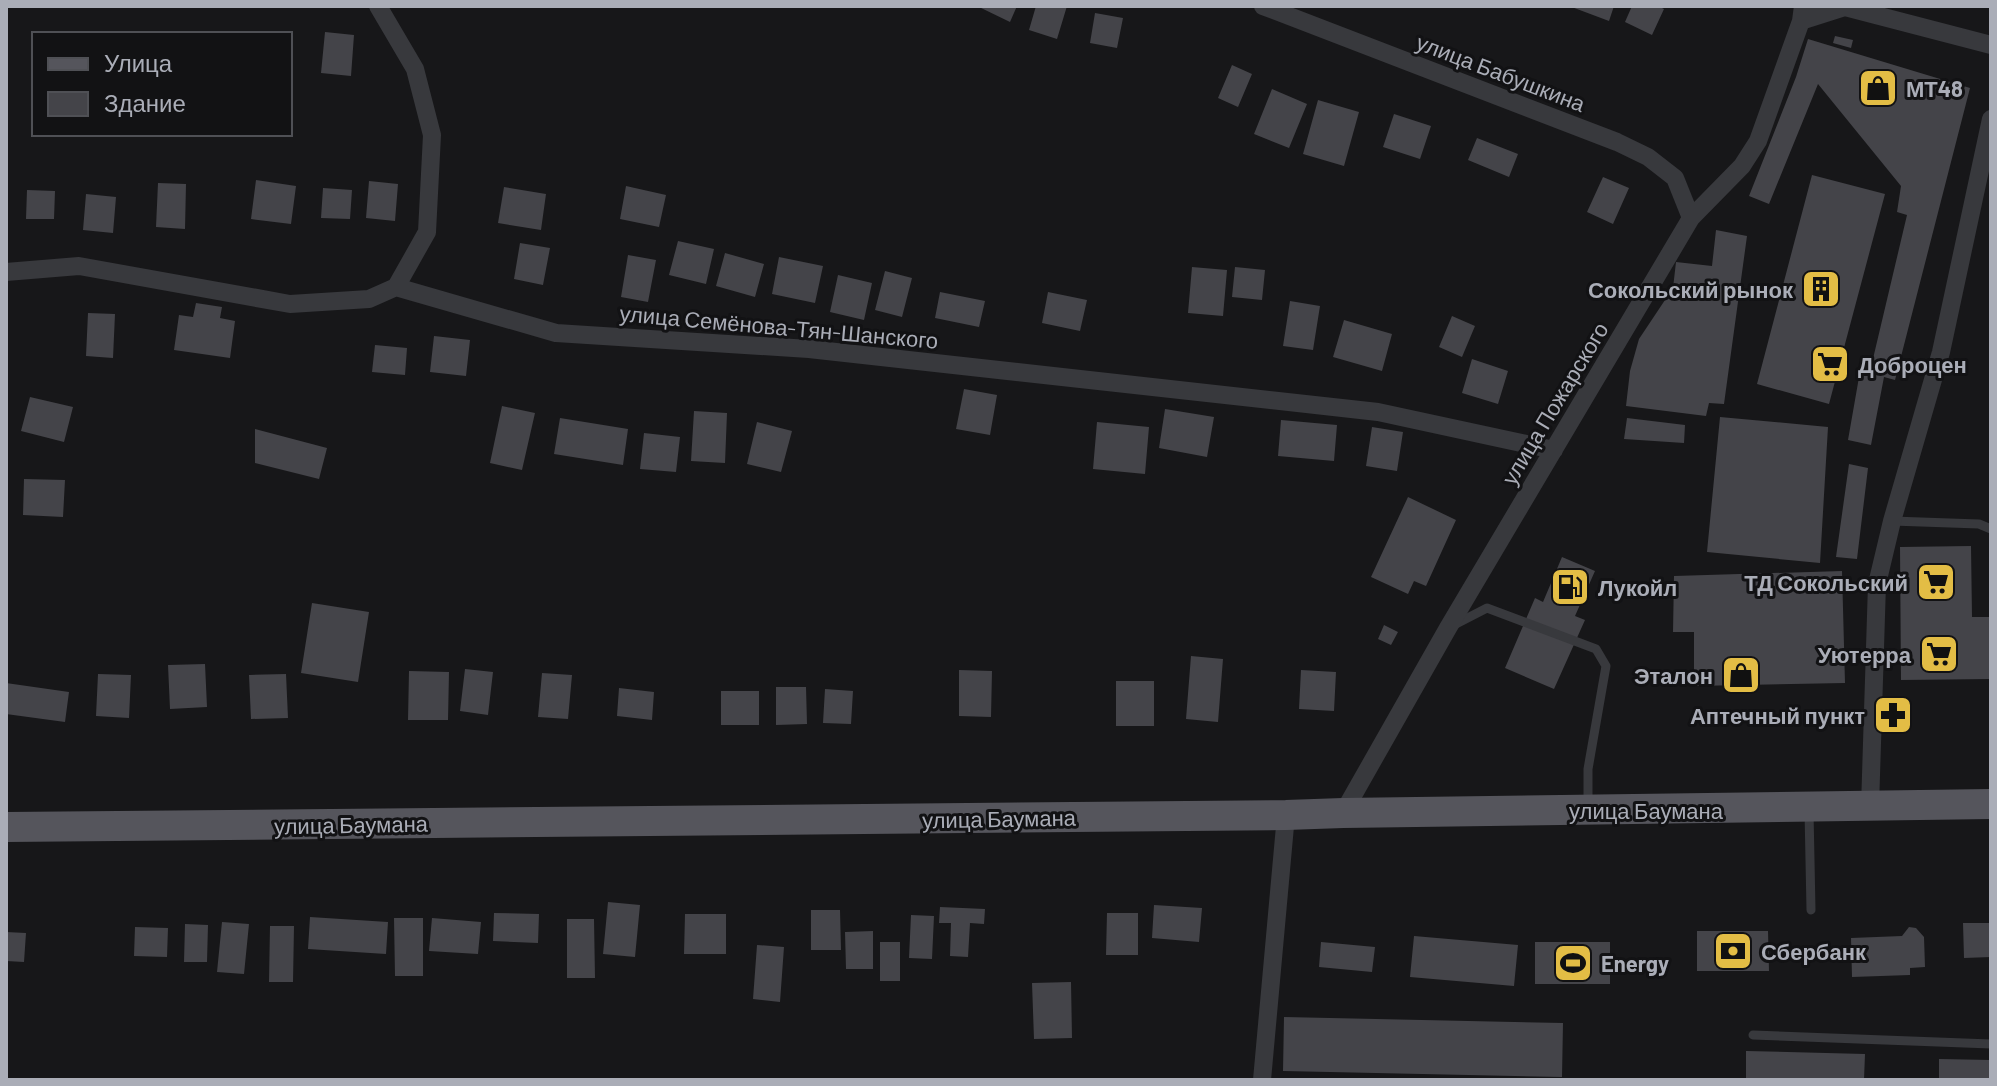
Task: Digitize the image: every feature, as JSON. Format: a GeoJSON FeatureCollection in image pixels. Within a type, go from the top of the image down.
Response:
{"type":"FeatureCollection","features":[{"type":"Feature","properties":{"kind":"main road","name":"улица Баумана"},"geometry":{"type":"LineString","coordinates":[[6,827],[1286,815],[1991,804]]}},
{"type":"Feature","properties":{"kind":"street"},"geometry":{"type":"LineString","coordinates":[[6,272],[79,266],[290,304],[369,299],[396,287],[427,232],[432,135],[415,69],[378,6]]}},
{"type":"Feature","properties":{"kind":"street","name":"улица Бабушкина"},"geometry":{"type":"LineString","coordinates":[[1263,6],[1617,142],[1648,157],[1675,178],[1691,218]]}},
{"type":"Feature","properties":{"kind":"street"},"geometry":{"type":"LineString","coordinates":[[1802,13],[1845,7],[1991,45]]}},
{"type":"Feature","properties":{"kind":"street","name":"улица Пожарского"},"geometry":{"type":"LineString","coordinates":[[1343,813],[1448,628],[1691,218],[1742,166],[1758,141],[1802,13]]}},
{"type":"Feature","properties":{"kind":"street"},"geometry":{"type":"LineString","coordinates":[[1870,807],[1877,584],[1941,352],[1991,119]]}},
{"type":"Feature","properties":{"kind":"street","name":"улица Семёнова-Тян-Шанского"},"geometry":{"type":"LineString","coordinates":[[396,287],[556,333],[809,349],[1378,412],[1554,450]]}},
{"type":"Feature","properties":{"kind":"street"},"geometry":{"type":"LineString","coordinates":[[1262,1080],[1286,815]]}},
{"type":"Feature","properties":{"kind":"lane"},"geometry":{"type":"LineString","coordinates":[[1892,521],[1979,524],[1991,529]]}},
{"type":"Feature","properties":{"kind":"lane"},"geometry":{"type":"LineString","coordinates":[[1448,628],[1487,608],[1596,649],[1606,666],[1588,769],[1588,810]]}},
{"type":"Feature","properties":{"kind":"lane"},"geometry":{"type":"LineString","coordinates":[[1809,808],[1811,910]]}},
{"type":"Feature","properties":{"kind":"lane"},"geometry":{"type":"LineString","coordinates":[[1753,1035],[1991,1044]]}},
{"type":"Feature","properties":{"kind":"building"},"geometry":{"type":"Polygon","coordinates":[[[977,6],[1017,6],[1010,22],[977,6]]]}},
{"type":"Feature","properties":{"kind":"building"},"geometry":{"type":"Polygon","coordinates":[[[1036,6],[1067,6],[1057,39],[1029,30],[1036,6]]]}},
{"type":"Feature","properties":{"kind":"building"},"geometry":{"type":"Polygon","coordinates":[[[1569,6],[1614,6],[1609,21],[1569,6]]]}},
{"type":"Feature","properties":{"kind":"building"},"geometry":{"type":"Polygon","coordinates":[[[1632,6],[1658,6],[1664,9],[1652,35],[1625,22],[1632,6]]]}},
{"type":"Feature","properties":{"kind":"building"},"geometry":{"type":"Polygon","coordinates":[[[1095,13],[1123,18],[1117,48],[1090,43],[1095,13]]]}},
{"type":"Feature","properties":{"kind":"building"},"geometry":{"type":"Polygon","coordinates":[[[325,32],[354,35],[351,76],[321,73],[325,32]]]}},
{"type":"Feature","properties":{"kind":"building"},"geometry":{"type":"Polygon","coordinates":[[[1835,36],[1853,40],[1851,48],[1833,43],[1835,36]]]}},
{"type":"Feature","properties":{"kind":"building"},"geometry":{"type":"Polygon","coordinates":[[[1808,39],[1970,88],[1895,380],[1884,377],[1871,445],[1848,440],[1862,360],[1872,363],[1907,215],[1897,212],[1901,186],[1818,84],[1769,204],[1749,196],[1808,39]]]}},
{"type":"Feature","properties":{"kind":"building"},"geometry":{"type":"Polygon","coordinates":[[[1232,65],[1252,74],[1238,107],[1218,98],[1232,65]]]}},
{"type":"Feature","properties":{"kind":"building"},"geometry":{"type":"Polygon","coordinates":[[[1272,89],[1307,104],[1289,148],[1254,134],[1272,89]]]}},
{"type":"Feature","properties":{"kind":"building"},"geometry":{"type":"Polygon","coordinates":[[[1318,100],[1359,112],[1344,166],[1303,154],[1318,100]]]}},
{"type":"Feature","properties":{"kind":"building"},"geometry":{"type":"Polygon","coordinates":[[[1394,114],[1431,126],[1420,159],[1383,147],[1394,114]]]}},
{"type":"Feature","properties":{"kind":"building"},"geometry":{"type":"Polygon","coordinates":[[[1477,138],[1518,154],[1509,177],[1468,160],[1477,138]]]}},
{"type":"Feature","properties":{"kind":"building","name":"Сокольский рынок"},"geometry":{"type":"Polygon","coordinates":[[[1812,175],[1885,194],[1829,404],[1757,384],[1812,175]]]}},
{"type":"Feature","properties":{"kind":"building"},"geometry":{"type":"Polygon","coordinates":[[[1603,177],[1629,188],[1613,224],[1587,212],[1603,177]]]}},
{"type":"Feature","properties":{"kind":"building"},"geometry":{"type":"Polygon","coordinates":[[[256,180],[296,186],[291,224],[251,219],[256,180]]]}},
{"type":"Feature","properties":{"kind":"building"},"geometry":{"type":"Polygon","coordinates":[[[369,181],[398,184],[395,221],[366,218],[369,181]]]}},
{"type":"Feature","properties":{"kind":"building"},"geometry":{"type":"Polygon","coordinates":[[[158,183],[186,184],[185,229],[156,227],[158,183]]]}},
{"type":"Feature","properties":{"kind":"building"},"geometry":{"type":"Polygon","coordinates":[[[626,186],[666,195],[659,227],[620,219],[626,186]]]}},
{"type":"Feature","properties":{"kind":"building"},"geometry":{"type":"Polygon","coordinates":[[[504,187],[546,194],[541,230],[498,223],[504,187]]]}},
{"type":"Feature","properties":{"kind":"building"},"geometry":{"type":"Polygon","coordinates":[[[323,188],[352,190],[350,219],[321,218],[323,188]]]}},
{"type":"Feature","properties":{"kind":"building"},"geometry":{"type":"Polygon","coordinates":[[[27,190],[55,191],[54,219],[26,219],[27,190]]]}},
{"type":"Feature","properties":{"kind":"building"},"geometry":{"type":"Polygon","coordinates":[[[86,194],[116,197],[113,233],[83,230],[86,194]]]}},
{"type":"Feature","properties":{"kind":"building"},"geometry":{"type":"Polygon","coordinates":[[[1716,230],[1747,236],[1724,404],[1709,403],[1706,416],[1626,406],[1630,371],[1639,339],[1673,288],[1676,262],[1712,266],[1716,230]]]}},
{"type":"Feature","properties":{"kind":"building"},"geometry":{"type":"Polygon","coordinates":[[[678,241],[714,249],[706,284],[669,275],[678,241]]]}},
{"type":"Feature","properties":{"kind":"building"},"geometry":{"type":"Polygon","coordinates":[[[520,243],[550,248],[543,285],[514,279],[520,243]]]}},
{"type":"Feature","properties":{"kind":"building"},"geometry":{"type":"Polygon","coordinates":[[[725,253],[764,264],[755,297],[716,286],[725,253]]]}},
{"type":"Feature","properties":{"kind":"building"},"geometry":{"type":"Polygon","coordinates":[[[628,255],[656,260],[648,302],[621,297],[628,255]]]}},
{"type":"Feature","properties":{"kind":"building"},"geometry":{"type":"Polygon","coordinates":[[[779,257],[823,266],[815,303],[772,294],[779,257]]]}},
{"type":"Feature","properties":{"kind":"building"},"geometry":{"type":"Polygon","coordinates":[[[1192,267],[1227,270],[1223,316],[1188,313],[1192,267]]]}},
{"type":"Feature","properties":{"kind":"building"},"geometry":{"type":"Polygon","coordinates":[[[1235,267],[1265,270],[1262,300],[1232,297],[1235,267]]]}},
{"type":"Feature","properties":{"kind":"building"},"geometry":{"type":"Polygon","coordinates":[[[885,271],[912,278],[902,317],[875,310],[885,271]]]}},
{"type":"Feature","properties":{"kind":"building"},"geometry":{"type":"Polygon","coordinates":[[[838,275],[872,283],[864,320],[830,312],[838,275]]]}},
{"type":"Feature","properties":{"kind":"building"},"geometry":{"type":"Polygon","coordinates":[[[940,292],[985,301],[979,327],[935,318],[940,292]]]}},
{"type":"Feature","properties":{"kind":"building"},"geometry":{"type":"Polygon","coordinates":[[[1048,292],[1087,300],[1080,331],[1042,323],[1048,292]]]}},
{"type":"Feature","properties":{"kind":"building"},"geometry":{"type":"Polygon","coordinates":[[[1290,301],[1320,306],[1313,350],[1283,346],[1290,301]]]}},
{"type":"Feature","properties":{"kind":"building"},"geometry":{"type":"Polygon","coordinates":[[[196,303],[222,307],[220,318],[235,321],[230,358],[174,350],[179,315],[193,317],[196,303]]]}},
{"type":"Feature","properties":{"kind":"building"},"geometry":{"type":"Polygon","coordinates":[[[88,313],[115,314],[113,358],[86,356],[88,313]]]}},
{"type":"Feature","properties":{"kind":"building"},"geometry":{"type":"Polygon","coordinates":[[[1452,316],[1475,326],[1462,357],[1439,347],[1452,316]]]}},
{"type":"Feature","properties":{"kind":"building"},"geometry":{"type":"Polygon","coordinates":[[[1344,320],[1392,334],[1382,371],[1333,357],[1344,320]]]}},
{"type":"Feature","properties":{"kind":"building"},"geometry":{"type":"Polygon","coordinates":[[[434,336],[470,340],[466,376],[430,372],[434,336]]]}},
{"type":"Feature","properties":{"kind":"building"},"geometry":{"type":"Polygon","coordinates":[[[375,345],[407,348],[405,375],[372,372],[375,345]]]}},
{"type":"Feature","properties":{"kind":"building"},"geometry":{"type":"Polygon","coordinates":[[[1472,359],[1508,371],[1498,404],[1462,393],[1472,359]]]}},
{"type":"Feature","properties":{"kind":"building"},"geometry":{"type":"Polygon","coordinates":[[[964,389],[997,395],[990,435],[956,429],[964,389]]]}},
{"type":"Feature","properties":{"kind":"building"},"geometry":{"type":"Polygon","coordinates":[[[30,397],[73,407],[64,442],[21,431],[30,397]]]}},
{"type":"Feature","properties":{"kind":"building"},"geometry":{"type":"Polygon","coordinates":[[[502,406],[535,413],[522,470],[490,463],[502,406]]]}},
{"type":"Feature","properties":{"kind":"building"},"geometry":{"type":"Polygon","coordinates":[[[1165,409],[1214,417],[1207,457],[1159,448],[1165,409]]]}},
{"type":"Feature","properties":{"kind":"building"},"geometry":{"type":"Polygon","coordinates":[[[694,411],[727,413],[725,463],[691,461],[694,411]]]}},
{"type":"Feature","properties":{"kind":"building"},"geometry":{"type":"Polygon","coordinates":[[[1720,417],[1828,427],[1820,563],[1707,552],[1720,417]]]}},
{"type":"Feature","properties":{"kind":"building"},"geometry":{"type":"Polygon","coordinates":[[[560,418],[628,429],[623,465],[554,454],[560,418]]]}},
{"type":"Feature","properties":{"kind":"building"},"geometry":{"type":"Polygon","coordinates":[[[1627,418],[1685,425],[1684,443],[1624,439],[1627,418]]]}},
{"type":"Feature","properties":{"kind":"building"},"geometry":{"type":"Polygon","coordinates":[[[1281,420],[1337,425],[1334,461],[1278,456],[1281,420]]]}},
{"type":"Feature","properties":{"kind":"building"},"geometry":{"type":"Polygon","coordinates":[[[757,422],[792,431],[781,472],[747,464],[757,422]]]}},
{"type":"Feature","properties":{"kind":"building"},"geometry":{"type":"Polygon","coordinates":[[[1097,422],[1149,427],[1145,474],[1093,469],[1097,422]]]}},
{"type":"Feature","properties":{"kind":"building"},"geometry":{"type":"Polygon","coordinates":[[[1372,427],[1403,432],[1397,471],[1366,466],[1372,427]]]}},
{"type":"Feature","properties":{"kind":"building"},"geometry":{"type":"Polygon","coordinates":[[[255,429],[327,448],[319,479],[255,463],[255,429]]]}},
{"type":"Feature","properties":{"kind":"building"},"geometry":{"type":"Polygon","coordinates":[[[644,433],[680,437],[676,472],[640,469],[644,433]]]}},
{"type":"Feature","properties":{"kind":"building"},"geometry":{"type":"Polygon","coordinates":[[[1849,464],[1868,468],[1857,559],[1836,557],[1849,464]]]}},
{"type":"Feature","properties":{"kind":"building"},"geometry":{"type":"Polygon","coordinates":[[[24,479],[65,480],[63,517],[23,515],[24,479]]]}},
{"type":"Feature","properties":{"kind":"building"},"geometry":{"type":"Polygon","coordinates":[[[1408,497],[1456,520],[1426,586],[1414,581],[1408,594],[1371,577],[1408,497]]]}},
{"type":"Feature","properties":{"kind":"building","name":"ТД Сокольский"},"geometry":{"type":"Polygon","coordinates":[[[1971,546],[1972,617],[1991,617],[1991,679],[1901,680],[1900,547],[1971,546]]]}},
{"type":"Feature","properties":{"kind":"building"},"geometry":{"type":"Polygon","coordinates":[[[1562,557],[1595,571],[1575,616],[1585,620],[1554,689],[1505,668],[1535,598],[1543,602],[1562,557]]]}},
{"type":"Feature","properties":{"kind":"building"},"geometry":{"type":"Polygon","coordinates":[[[1842,571],[1845,683],[1694,686],[1694,632],[1673,632],[1674,576],[1842,571]]]}},
{"type":"Feature","properties":{"kind":"building"},"geometry":{"type":"Polygon","coordinates":[[[312,603],[369,612],[358,682],[301,673],[312,603]]]}},
{"type":"Feature","properties":{"kind":"building"},"geometry":{"type":"Polygon","coordinates":[[[1384,625],[1398,632],[1391,645],[1378,639],[1384,625]]]}},
{"type":"Feature","properties":{"kind":"building"},"geometry":{"type":"Polygon","coordinates":[[[1191,656],[1223,659],[1218,722],[1186,719],[1191,656]]]}},
{"type":"Feature","properties":{"kind":"building"},"geometry":{"type":"Polygon","coordinates":[[[205,664],[207,707],[170,709],[168,665],[205,664]]]}},
{"type":"Feature","properties":{"kind":"building"},"geometry":{"type":"Polygon","coordinates":[[[465,669],[493,672],[488,715],[460,711],[465,669]]]}},
{"type":"Feature","properties":{"kind":"building"},"geometry":{"type":"Polygon","coordinates":[[[959,670],[992,671],[991,717],[959,716],[959,670]]]}},
{"type":"Feature","properties":{"kind":"building"},"geometry":{"type":"Polygon","coordinates":[[[1301,670],[1336,672],[1334,711],[1299,709],[1301,670]]]}},
{"type":"Feature","properties":{"kind":"building"},"geometry":{"type":"Polygon","coordinates":[[[409,671],[449,672],[448,720],[408,720],[409,671]]]}},
{"type":"Feature","properties":{"kind":"building"},"geometry":{"type":"Polygon","coordinates":[[[542,673],[572,675],[568,719],[538,717],[542,673]]]}},
{"type":"Feature","properties":{"kind":"building"},"geometry":{"type":"Polygon","coordinates":[[[98,674],[131,675],[129,718],[96,716],[98,674]]]}},
{"type":"Feature","properties":{"kind":"building"},"geometry":{"type":"Polygon","coordinates":[[[286,674],[288,718],[251,719],[249,675],[286,674]]]}},
{"type":"Feature","properties":{"kind":"building"},"geometry":{"type":"Polygon","coordinates":[[[1116,681],[1154,681],[1154,726],[1116,726],[1116,681]]]}},
{"type":"Feature","properties":{"kind":"building"},"geometry":{"type":"Polygon","coordinates":[[[6,683],[69,692],[65,722],[6,714],[6,683]]]}},
{"type":"Feature","properties":{"kind":"building"},"geometry":{"type":"Polygon","coordinates":[[[776,687],[806,687],[807,724],[776,725],[776,687]]]}},
{"type":"Feature","properties":{"kind":"building"},"geometry":{"type":"Polygon","coordinates":[[[619,688],[654,692],[652,720],[617,716],[619,688]]]}},
{"type":"Feature","properties":{"kind":"building"},"geometry":{"type":"Polygon","coordinates":[[[825,689],[853,691],[851,724],[823,723],[825,689]]]}},
{"type":"Feature","properties":{"kind":"building"},"geometry":{"type":"Polygon","coordinates":[[[721,691],[759,691],[759,725],[721,725],[721,691]]]}},
{"type":"Feature","properties":{"kind":"building"},"geometry":{"type":"Polygon","coordinates":[[[608,902],[640,905],[635,957],[603,954],[608,902]]]}},
{"type":"Feature","properties":{"kind":"building"},"geometry":{"type":"Polygon","coordinates":[[[1154,905],[1202,908],[1199,942],[1152,938],[1154,905]]]}},
{"type":"Feature","properties":{"kind":"building"},"geometry":{"type":"Polygon","coordinates":[[[940,907],[985,909],[984,924],[970,923],[968,957],[950,956],[951,923],[939,923],[940,907]]]}},
{"type":"Feature","properties":{"kind":"building"},"geometry":{"type":"Polygon","coordinates":[[[811,910],[840,910],[841,950],[811,950],[811,910]]]}},
{"type":"Feature","properties":{"kind":"building"},"geometry":{"type":"Polygon","coordinates":[[[494,913],[539,914],[538,943],[493,941],[494,913]]]}},
{"type":"Feature","properties":{"kind":"building"},"geometry":{"type":"Polygon","coordinates":[[[1107,913],[1138,913],[1138,955],[1106,955],[1107,913]]]}},
{"type":"Feature","properties":{"kind":"building"},"geometry":{"type":"Polygon","coordinates":[[[685,914],[726,914],[726,954],[684,954],[685,914]]]}},
{"type":"Feature","properties":{"kind":"building"},"geometry":{"type":"Polygon","coordinates":[[[911,915],[934,916],[932,959],[909,958],[911,915]]]}},
{"type":"Feature","properties":{"kind":"building"},"geometry":{"type":"Polygon","coordinates":[[[310,917],[388,922],[386,954],[308,949],[310,917]]]}},
{"type":"Feature","properties":{"kind":"building"},"geometry":{"type":"Polygon","coordinates":[[[394,918],[423,918],[423,976],[395,976],[394,918]]]}},
{"type":"Feature","properties":{"kind":"building"},"geometry":{"type":"Polygon","coordinates":[[[432,918],[481,922],[478,954],[429,951],[432,918]]]}},
{"type":"Feature","properties":{"kind":"building"},"geometry":{"type":"Polygon","coordinates":[[[567,919],[594,919],[595,978],[567,978],[567,919]]]}},
{"type":"Feature","properties":{"kind":"building"},"geometry":{"type":"Polygon","coordinates":[[[222,922],[249,924],[244,974],[217,972],[222,922]]]}},
{"type":"Feature","properties":{"kind":"building"},"geometry":{"type":"Polygon","coordinates":[[[1963,923],[1991,923],[1991,957],[1964,958],[1963,923]]]}},
{"type":"Feature","properties":{"kind":"building"},"geometry":{"type":"Polygon","coordinates":[[[185,924],[208,925],[207,962],[184,962],[185,924]]]}},
{"type":"Feature","properties":{"kind":"building"},"geometry":{"type":"Polygon","coordinates":[[[270,926],[294,926],[293,982],[269,982],[270,926]]]}},
{"type":"Feature","properties":{"kind":"building"},"geometry":{"type":"Polygon","coordinates":[[[135,927],[168,928],[167,957],[134,956],[135,927]]]}},
{"type":"Feature","properties":{"kind":"building"},"geometry":{"type":"Polygon","coordinates":[[[1909,927],[1916,928],[1924,937],[1925,967],[1910,968],[1910,975],[1852,977],[1851,938],[1902,936],[1909,927]]]}},
{"type":"Feature","properties":{"kind":"building"},"geometry":{"type":"Polygon","coordinates":[[[873,931],[873,969],[846,969],[845,932],[873,931]]]}},
{"type":"Feature","properties":{"kind":"building","name":"Сбербанк"},"geometry":{"type":"Polygon","coordinates":[[[1697,931],[1768,931],[1769,971],[1697,971],[1697,931]]]}},
{"type":"Feature","properties":{"kind":"building"},"geometry":{"type":"Polygon","coordinates":[[[6,932],[26,933],[24,962],[6,961],[6,932]]]}},
{"type":"Feature","properties":{"kind":"building"},"geometry":{"type":"Polygon","coordinates":[[[1414,936],[1518,945],[1514,986],[1410,977],[1414,936]]]}},
{"type":"Feature","properties":{"kind":"building"},"geometry":{"type":"Polygon","coordinates":[[[880,942],[900,942],[900,981],[880,981],[880,942]]]}},
{"type":"Feature","properties":{"kind":"building"},"geometry":{"type":"Polygon","coordinates":[[[1321,942],[1375,947],[1372,972],[1319,967],[1321,942]]]}},
{"type":"Feature","properties":{"kind":"building","name":"Energy"},"geometry":{"type":"Polygon","coordinates":[[[1535,942],[1610,942],[1610,984],[1535,984],[1535,942]]]}},
{"type":"Feature","properties":{"kind":"building"},"geometry":{"type":"Polygon","coordinates":[[[757,945],[784,947],[780,1002],[753,999],[757,945]]]}},
{"type":"Feature","properties":{"kind":"building"},"geometry":{"type":"Polygon","coordinates":[[[1071,982],[1072,1038],[1034,1039],[1032,983],[1071,982]]]}},
{"type":"Feature","properties":{"kind":"building"},"geometry":{"type":"Polygon","coordinates":[[[1284,1017],[1563,1023],[1562,1077],[1283,1071],[1284,1017]]]}},
{"type":"Feature","properties":{"kind":"building"},"geometry":{"type":"Polygon","coordinates":[[[1746,1051],[1865,1054],[1864,1080],[1746,1080],[1746,1051]]]}},
{"type":"Feature","properties":{"kind":"building"},"geometry":{"type":"Polygon","coordinates":[[[1939,1059],[1991,1060],[1991,1080],[1939,1080],[1939,1059]]]}},
{"type":"Feature","properties":{"kind":"place","name":"МТ48"},"geometry":{"type":"Point","coordinates":[1878,88]}},
{"type":"Feature","properties":{"kind":"place","name":"Сокольский рынок"},"geometry":{"type":"Point","coordinates":[1821,289]}},
{"type":"Feature","properties":{"kind":"place","name":"Доброцен"},"geometry":{"type":"Point","coordinates":[1830,364]}},
{"type":"Feature","properties":{"kind":"place","name":"ТД Сокольский"},"geometry":{"type":"Point","coordinates":[1936,582]}},
{"type":"Feature","properties":{"kind":"place","name":"Лукойл"},"geometry":{"type":"Point","coordinates":[1570,587]}},
{"type":"Feature","properties":{"kind":"place","name":"Уютерра"},"geometry":{"type":"Point","coordinates":[1939,654]}},
{"type":"Feature","properties":{"kind":"place","name":"Эталон"},"geometry":{"type":"Point","coordinates":[1741,675]}},
{"type":"Feature","properties":{"kind":"place","name":"Аптечный пункт"},"geometry":{"type":"Point","coordinates":[1893,715]}},
{"type":"Feature","properties":{"kind":"place","name":"Сбербанк"},"geometry":{"type":"Point","coordinates":[1733,951]}},
{"type":"Feature","properties":{"kind":"place","name":"Energy"},"geometry":{"type":"Point","coordinates":[1573,963]}}]}
